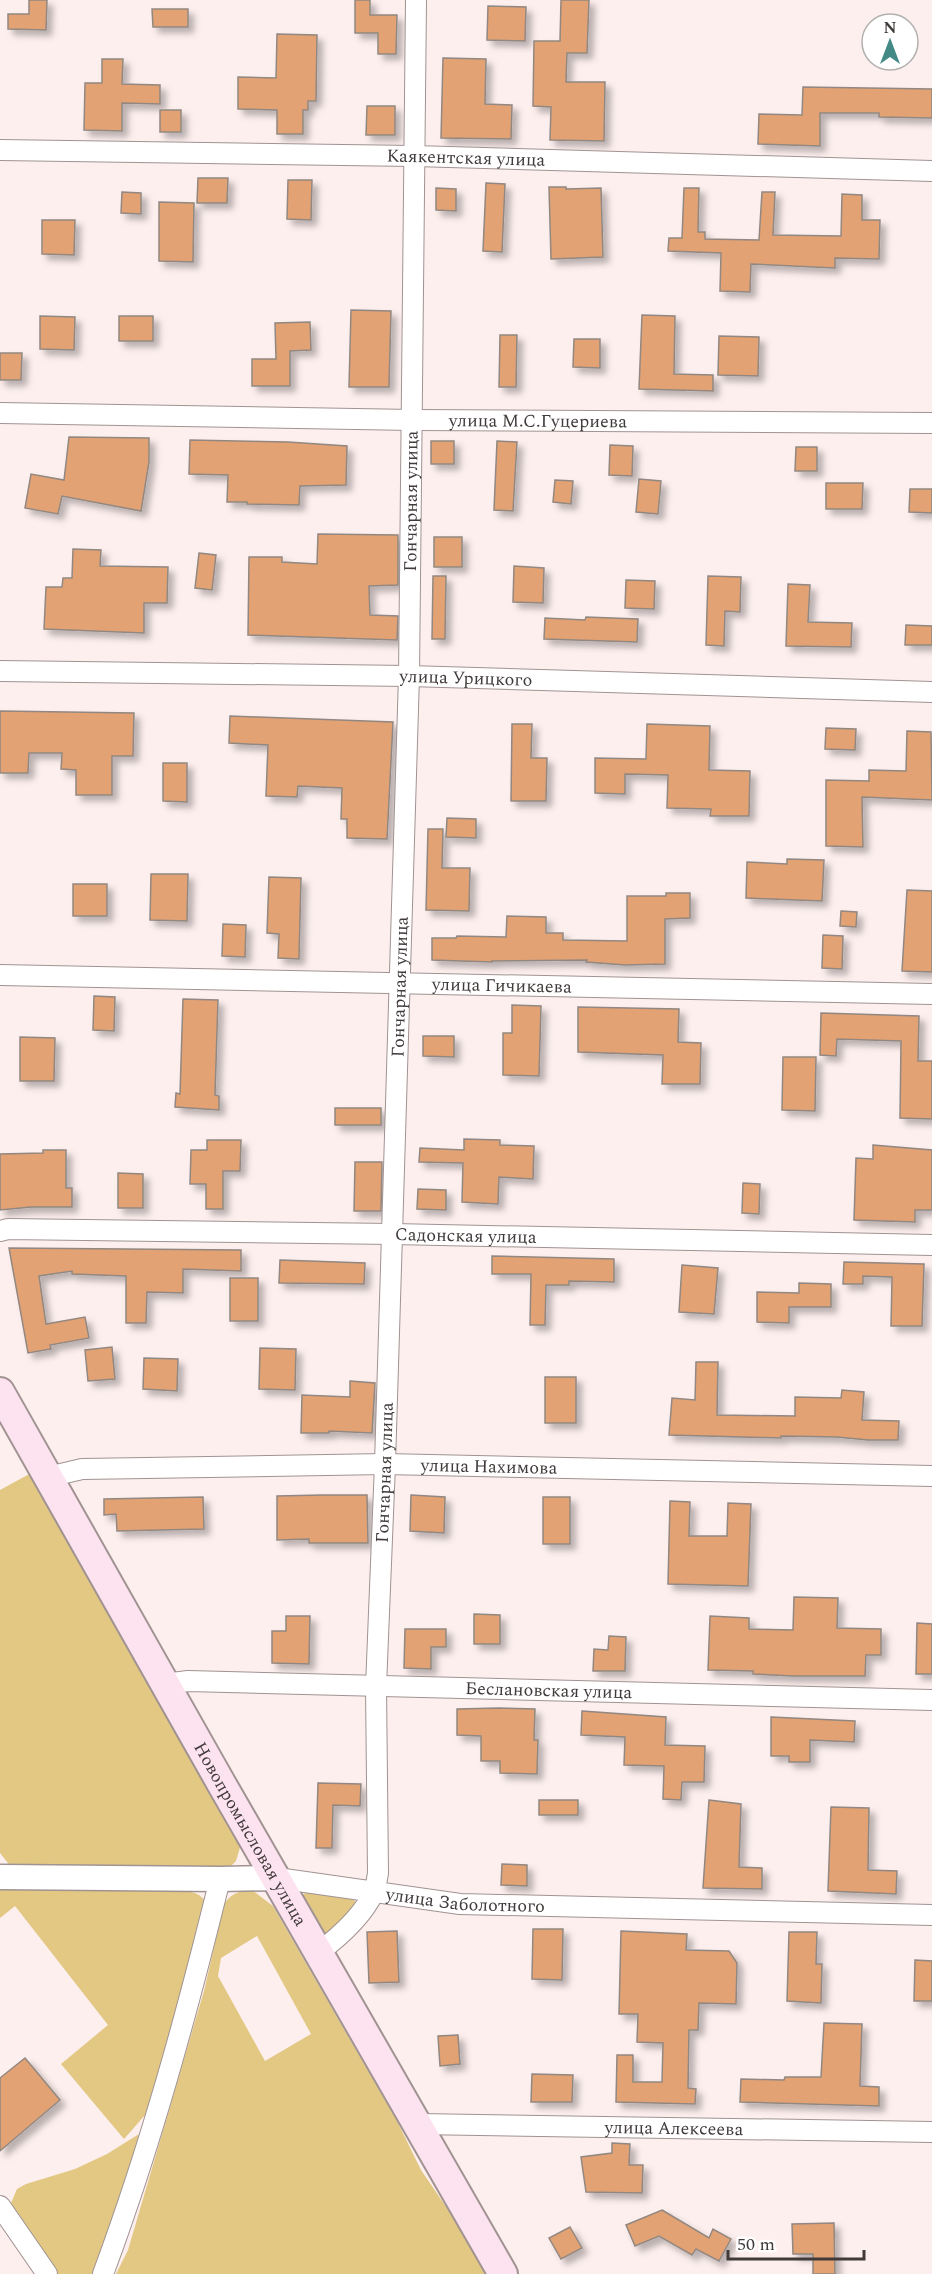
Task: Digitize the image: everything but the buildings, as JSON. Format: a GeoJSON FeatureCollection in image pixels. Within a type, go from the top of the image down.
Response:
{"type":"FeatureCollection","features":[{"type":"Feature","properties":{"kind":"main road","name":"Новопромысловая улица"},"geometry":{"type":"LineString","coordinates":[[0,1392],[503,2274]]}},
{"type":"Feature","properties":{"kind":"street","name":"Гончарная улица"},"geometry":{"type":"LineString","coordinates":[[319,1952],[335,1940],[353,1920],[374,1891],[378,1873],[376,1687],[386,1464],[409,676],[416,0]]}},
{"type":"Feature","properties":{"kind":"street","name":"Каякентская улица"},"geometry":{"type":"LineString","coordinates":[[0,150],[414,156],[932,171]]}},
{"type":"Feature","properties":{"kind":"street","name":"улица М.С.Гуцериева"},"geometry":{"type":"LineString","coordinates":[[0,412],[412,420],[932,423]]}},
{"type":"Feature","properties":{"kind":"street","name":"улица Урицкого"},"geometry":{"type":"LineString","coordinates":[[0,671],[409,676],[932,692]]}},
{"type":"Feature","properties":{"kind":"street","name":"улица Гичикаева"},"geometry":{"type":"LineString","coordinates":[[0,975],[932,994]]}},
{"type":"Feature","properties":{"kind":"street","name":"Садонская улица"},"geometry":{"type":"LineString","coordinates":[[0,1231],[8,1229],[393,1234],[932,1245]]}},
{"type":"Feature","properties":{"kind":"street","name":"улица Нахимова"},"geometry":{"type":"LineString","coordinates":[[48,1477],[82,1468],[386,1464],[932,1476]]}},
{"type":"Feature","properties":{"kind":"street","name":"Беслановская улица"},"geometry":{"type":"LineString","coordinates":[[165,1684],[188,1681],[932,1700]]}},
{"type":"Feature","properties":{"kind":"street","name":"улица Заболотного"},"geometry":{"type":"LineString","coordinates":[[0,1877],[277,1878],[460,1904],[932,1916]]}},
{"type":"Feature","properties":{"kind":"street"},"geometry":{"type":"LineString","coordinates":[[103,2274],[162,2100],[196,1980],[220,1879]]}},
{"type":"Feature","properties":{"kind":"street","name":"улица Алексеева"},"geometry":{"type":"LineString","coordinates":[[418,2124],[932,2132]]}},
{"type":"Feature","properties":{"kind":"street"},"geometry":{"type":"LineString","coordinates":[[0,2206],[46,2274]]}},
{"type":"Feature","properties":{"kind":"shaded area"},"geometry":{"type":"Polygon","coordinates":[[[33,1472],[241,1844],[236,1861],[229,1868],[11,1867],[0,1853],[0,1490],[33,1472]]]}},
{"type":"Feature","properties":{"kind":"shaded area"},"geometry":{"type":"Polygon","coordinates":[[[0,1885],[174,1889],[196,1894],[206,1902],[153,2106],[124,2139],[61,2064],[108,2025],[15,1906],[0,1918],[0,1885]]]}},
{"type":"Feature","properties":{"kind":"shaded area"},"geometry":{"type":"Polygon","coordinates":[[[252,1890],[273,1906],[397,2121],[421,2170],[464,2233],[487,2274],[116,2274],[128,2250],[204,1991],[224,1904],[233,1895],[252,1890]],[[257,1936],[221,1958],[218,1976],[265,2061],[311,2034],[257,1936]]]}},
{"type":"Feature","properties":{"kind":"shaded area"},"geometry":{"type":"Polygon","coordinates":[[[307,1892],[350,1898],[355,1901],[356,1905],[324,1938],[301,1896],[307,1892]]]}},
{"type":"Feature","properties":{"kind":"shaded area"},"geometry":{"type":"Polygon","coordinates":[[[139,2134],[110,2232],[92,2274],[55,2274],[12,2209],[11,2203],[17,2189],[75,2169],[107,2154],[139,2134]]]}}]}
